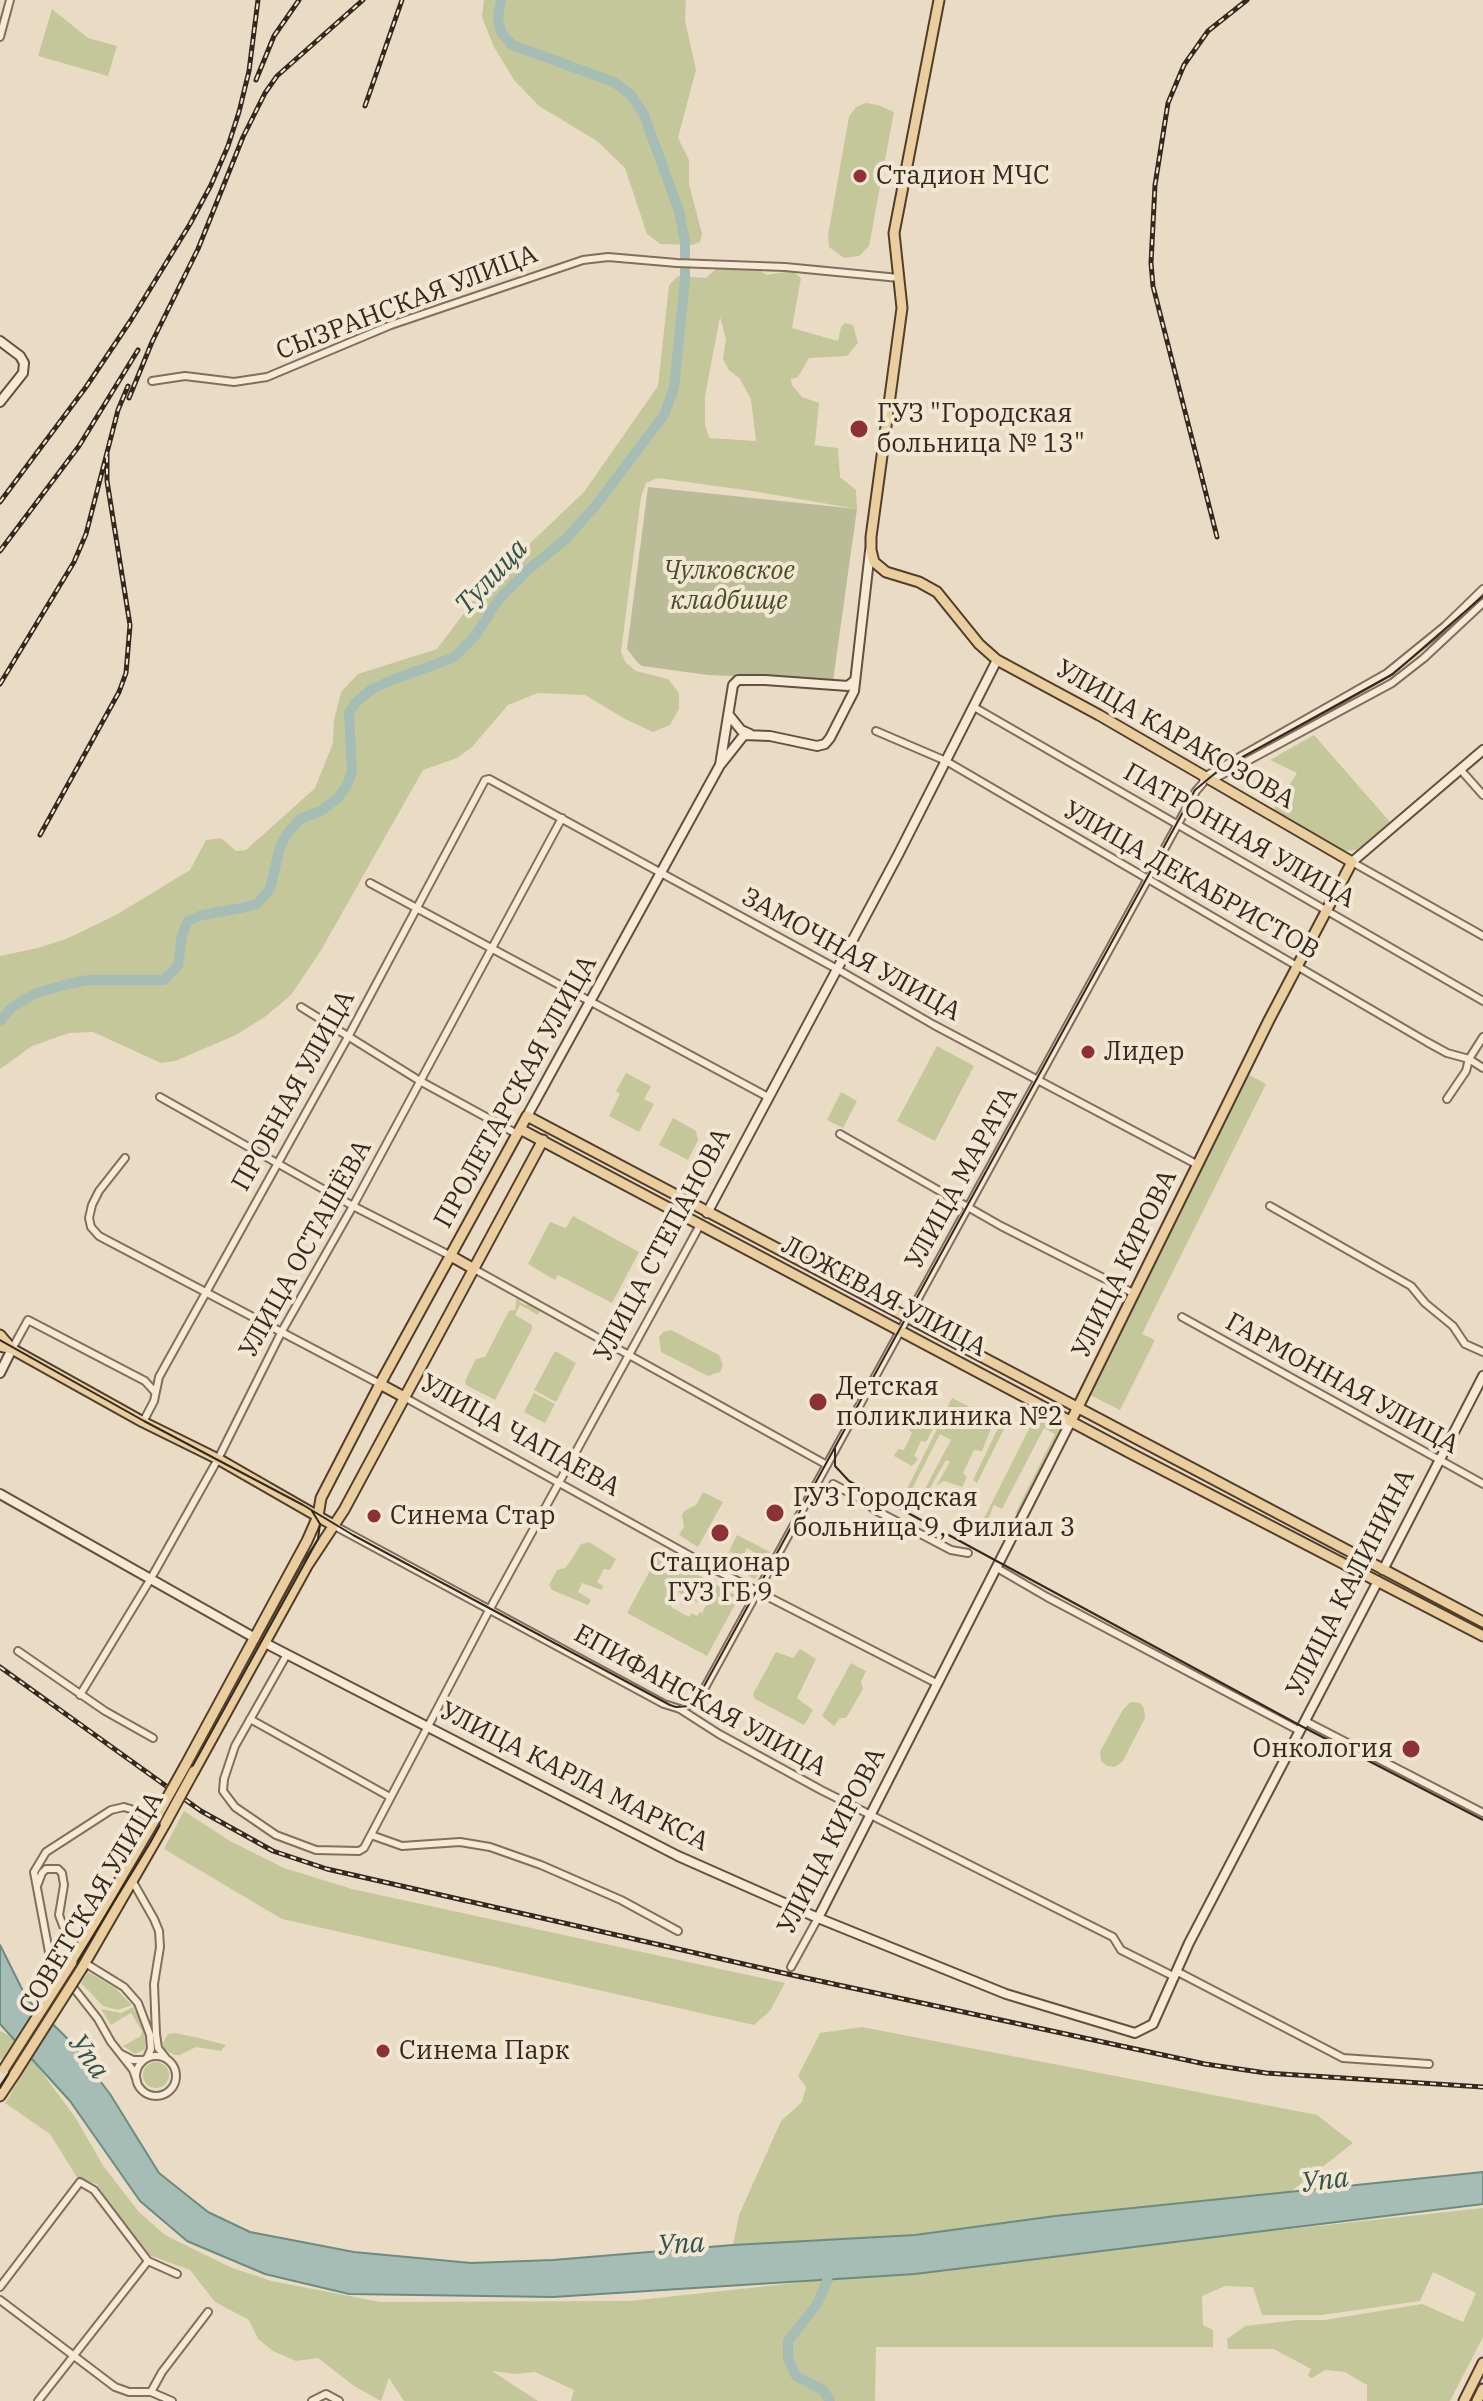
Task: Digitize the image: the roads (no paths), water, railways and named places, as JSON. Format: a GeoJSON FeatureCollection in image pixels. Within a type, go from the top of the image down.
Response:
{"type":"FeatureCollection","features":[{"type":"Feature","properties":{"kind":"main road"},"geometry":{"type":"LineString","coordinates":[[891,574],[876,565],[871,550],[901,317],[896,219],[939,0]]}},
{"type":"Feature","properties":{"kind":"main road","name":"УЛИЦА КАРАКОЗОВА"},"geometry":{"type":"LineString","coordinates":[[891,574],[925,584],[937,592],[979,644],[997,660],[1099,715],[1206,780],[1352,862]]}},
{"type":"Feature","properties":{"kind":"main road","name":"УЛИЦА КИРОВА"},"geometry":{"type":"LineString","coordinates":[[1071,1421],[1352,862]]}},
{"type":"Feature","properties":{"kind":"main road","name":"ПРОЛЕТАРСКАЯ УЛИЦА"},"geometry":{"type":"LineString","coordinates":[[190,1769],[318,1516],[321,1498],[527,1116]]}},
{"type":"Feature","properties":{"kind":"main road","name":"ЛОЖЕВАЯ УЛИЦА"},"geometry":{"type":"LineString","coordinates":[[527,1116],[1483,1622]]}},
{"type":"Feature","properties":{"kind":"main road"},"geometry":{"type":"LineString","coordinates":[[517,1135],[535,1144],[536,1154]]}},
{"type":"Feature","properties":{"kind":"main road","name":"ЛОЖЕВАЯ УЛИЦА"},"geometry":{"type":"LineString","coordinates":[[517,1135],[543,1140],[816,1287],[1483,1636]]}},
{"type":"Feature","properties":{"kind":"main road","name":"ПРОЛЕТАРСКАЯ УЛИЦА"},"geometry":{"type":"LineString","coordinates":[[190,1769],[344,1510],[543,1140]]}},
{"type":"Feature","properties":{"kind":"main road","name":"УЛИЦА СТЕПАНОВА"},"geometry":{"type":"LineString","coordinates":[[700,1225],[707,1213]]}},
{"type":"Feature","properties":{"kind":"main road"},"geometry":{"type":"LineString","coordinates":[[451,1256],[474,1269]]}},
{"type":"Feature","properties":{"kind":"main road"},"geometry":{"type":"LineString","coordinates":[[816,1287],[823,1274]]}},
{"type":"Feature","properties":{"kind":"main road"},"geometry":{"type":"LineString","coordinates":[[0,1335],[12,1349]]}},
{"type":"Feature","properties":{"kind":"main road"},"geometry":{"type":"LineString","coordinates":[[0,1346],[12,1349],[143,1422],[218,1459],[333,1525]]}},
{"type":"Feature","properties":{"kind":"main road","name":"УЛИЦА ЧАПАЕВА"},"geometry":{"type":"LineString","coordinates":[[380,1384],[404,1397]]}},
{"type":"Feature","properties":{"kind":"main road","name":"УЛИЦА КАЛИНИНА"},"geometry":{"type":"LineString","coordinates":[[1378,1581],[1383,1570]]}},
{"type":"Feature","properties":{"kind":"main road","name":"УЛИЦА КАРЛА МАРКСА"},"geometry":{"type":"LineString","coordinates":[[255,1638],[265,1643]]}},
{"type":"Feature","properties":{"kind":"main road","name":"СОВЕТСКАЯ УЛИЦА"},"geometry":{"type":"LineString","coordinates":[[2,2072],[190,1769]]}},
{"type":"Feature","properties":{"kind":"main road","name":"СОВЕТСКАЯ УЛИЦА"},"geometry":{"type":"LineString","coordinates":[[0,2096],[84,1966],[133,1882],[159,1822]]}},
{"type":"Feature","properties":{"kind":"main road"},"geometry":{"type":"LineString","coordinates":[[1464,2401],[1483,2363]]}},
{"type":"Feature","properties":{"kind":"main road"},"geometry":{"type":"LineString","coordinates":[[1477,2401],[1483,2389]]}},
{"type":"Feature","properties":{"kind":"street"},"geometry":{"type":"LineString","coordinates":[[0,37],[10,0]]}},
{"type":"Feature","properties":{"kind":"street","name":"СЫЗРАНСКАЯ УЛИЦА"},"geometry":{"type":"LineString","coordinates":[[152,381],[185,376],[234,382],[267,377],[391,325],[583,260],[608,257],[785,267],[899,278]]}},
{"type":"Feature","properties":{"kind":"street"},"geometry":{"type":"LineString","coordinates":[[0,341],[20,356],[24,363],[23,373],[0,402]]}},
{"type":"Feature","properties":{"kind":"street"},"geometry":{"type":"LineString","coordinates":[[728,714],[741,730],[750,734],[822,746],[830,738],[846,709],[855,680],[871,550]]}},
{"type":"Feature","properties":{"kind":"street"},"geometry":{"type":"LineString","coordinates":[[867,580],[876,574],[891,574]]}},
{"type":"Feature","properties":{"kind":"street","name":"УЛИЦА МАРАТА"},"geometry":{"type":"LineString","coordinates":[[680,1709],[697,1702],[1148,879],[1206,780],[1387,673],[1483,589]]}},
{"type":"Feature","properties":{"kind":"street"},"geometry":{"type":"LineString","coordinates":[[1206,780],[1380,690],[1413,666],[1483,603]]}},
{"type":"Feature","properties":{"kind":"street"},"geometry":{"type":"LineString","coordinates":[[1406,658],[1413,666]]}},
{"type":"Feature","properties":{"kind":"street","name":"УЛИЦА СТЕПАНОВА"},"geometry":{"type":"LineString","coordinates":[[707,1213],[997,660]]}},
{"type":"Feature","properties":{"kind":"street","name":"ПРОЛЕТАРСКАЯ УЛИЦА"},"geometry":{"type":"LineString","coordinates":[[527,1116],[720,765],[734,684],[738,680],[765,680],[848,686],[855,680]]}},
{"type":"Feature","properties":{"kind":"street","name":"ПАТРОННАЯ УЛИЦА"},"geometry":{"type":"LineString","coordinates":[[974,707],[1483,1001]]}},
{"type":"Feature","properties":{"kind":"street","name":"УЛИЦА ДЕКАБРИСТОВ"},"geometry":{"type":"LineString","coordinates":[[876,731],[946,761],[1447,1053],[1469,1059],[1483,1068]]}},
{"type":"Feature","properties":{"kind":"street"},"geometry":{"type":"LineString","coordinates":[[720,765],[739,738],[750,734]]}},
{"type":"Feature","properties":{"kind":"street","name":"УЛИЦА КИРОВА"},"geometry":{"type":"LineString","coordinates":[[1352,862],[1483,750]]}},
{"type":"Feature","properties":{"kind":"street"},"geometry":{"type":"LineString","coordinates":[[1460,769],[1483,795]]}},
{"type":"Feature","properties":{"kind":"street","name":"ЗАМОЧНАЯ УЛИЦА"},"geometry":{"type":"LineString","coordinates":[[485,780],[494,780],[934,1025],[1198,1165]]}},
{"type":"Feature","properties":{"kind":"street","name":"ПРОБНАЯ УЛИЦА"},"geometry":{"type":"LineString","coordinates":[[143,1422],[159,1377],[348,1037],[485,780]]}},
{"type":"Feature","properties":{"kind":"street","name":"УЛИЦА ОСТАШЁВА"},"geometry":{"type":"LineString","coordinates":[[80,1695],[218,1459],[282,1331],[353,1206],[562,818]]}},
{"type":"Feature","properties":{"kind":"street","name":"УЛИЦА КАРАКОЗОВА"},"geometry":{"type":"LineString","coordinates":[[1352,862],[1483,936]]}},
{"type":"Feature","properties":{"kind":"street"},"geometry":{"type":"LineString","coordinates":[[370,883],[768,1097]]}},
{"type":"Feature","properties":{"kind":"street","name":"ЛОЖЕВАЯ УЛИЦА"},"geometry":{"type":"LineString","coordinates":[[301,1007],[420,1081],[517,1135]]}},
{"type":"Feature","properties":{"kind":"street"},"geometry":{"type":"LineString","coordinates":[[1447,1099],[1483,1037]]}},
{"type":"Feature","properties":{"kind":"street"},"geometry":{"type":"LineString","coordinates":[[160,1097],[353,1206],[451,1256]]}},
{"type":"Feature","properties":{"kind":"street"},"geometry":{"type":"LineString","coordinates":[[840,1134],[968,1207],[1135,1294]]}},
{"type":"Feature","properties":{"kind":"street","name":"УЛИЦА ЧАПАЕВА"},"geometry":{"type":"LineString","coordinates":[[125,1158],[92,1205],[89,1218],[91,1227],[99,1236],[380,1384]]}},
{"type":"Feature","properties":{"kind":"street"},"geometry":{"type":"LineString","coordinates":[[1270,1206],[1411,1286],[1425,1303],[1453,1326],[1465,1344],[1483,1352]]}},
{"type":"Feature","properties":{"kind":"street","name":"УЛИЦА СТЕПАНОВА"},"geometry":{"type":"LineString","coordinates":[[250,1719],[229,1758],[223,1791],[235,1807],[276,1835],[316,1850],[353,1853],[364,1848],[490,1609],[700,1225]]}},
{"type":"Feature","properties":{"kind":"street"},"geometry":{"type":"LineString","coordinates":[[474,1269],[827,1465]]}},
{"type":"Feature","properties":{"kind":"street","name":"ГАРМОННАЯ УЛИЦА"},"geometry":{"type":"LineString","coordinates":[[1182,1317],[1483,1484]]}},
{"type":"Feature","properties":{"kind":"street"},"geometry":{"type":"LineString","coordinates":[[0,1373],[28,1320],[145,1381],[155,1394]]}},
{"type":"Feature","properties":{"kind":"street","name":"УЛИЦА КАЛИНИНА"},"geometry":{"type":"LineString","coordinates":[[1383,1570],[1483,1376]]}},
{"type":"Feature","properties":{"kind":"street","name":"УЛИЦА ЧАПАЕВА"},"geometry":{"type":"LineString","coordinates":[[404,1397],[758,1592],[938,1684]]}},
{"type":"Feature","properties":{"kind":"street","name":"УЛИЦА КИРОВА"},"geometry":{"type":"LineString","coordinates":[[791,1967],[1071,1421]]}},
{"type":"Feature","properties":{"kind":"street"},"geometry":{"type":"LineString","coordinates":[[833,1484],[951,1550],[968,1553]]}},
{"type":"Feature","properties":{"kind":"street","name":"УЛИЦА КАРЛА МАРКСА"},"geometry":{"type":"LineString","coordinates":[[0,1494],[255,1638]]}},
{"type":"Feature","properties":{"kind":"street","name":"ЕПИФАНСКАЯ УЛИЦА"},"geometry":{"type":"LineString","coordinates":[[333,1525],[664,1704],[680,1709],[746,1749],[1113,1937],[1121,1950],[1343,2058],[1429,2064]]}},
{"type":"Feature","properties":{"kind":"street"},"geometry":{"type":"LineString","coordinates":[[997,1568],[1300,1731]]}},
{"type":"Feature","properties":{"kind":"street","name":"УЛИЦА КАЛИНИНА"},"geometry":{"type":"LineString","coordinates":[[1153,2024],[1175,1974],[1378,1581]]}},
{"type":"Feature","properties":{"kind":"street","name":"УЛИЦА КАРЛА МАРКСА"},"geometry":{"type":"LineString","coordinates":[[265,1643],[678,1856],[818,1918],[1006,1994],[1067,2014],[1135,2033],[1153,2024]]}},
{"type":"Feature","properties":{"kind":"street"},"geometry":{"type":"LineString","coordinates":[[18,1651],[80,1695],[153,1738]]}},
{"type":"Feature","properties":{"kind":"street"},"geometry":{"type":"LineString","coordinates":[[286,1656],[250,1719],[390,1797]]}},
{"type":"Feature","properties":{"kind":"street"},"geometry":{"type":"LineString","coordinates":[[1305,1721],[1483,1813]]}},
{"type":"Feature","properties":{"kind":"street"},"geometry":{"type":"LineString","coordinates":[[133,1882],[159,1931],[160,1947],[154,1984],[156,2034],[158,2048],[172,2064],[176,2075],[173,2087],[163,2095],[150,2095],[140,2087],[133,2070],[52,1958],[34,1872],[46,1852],[111,1810],[124,1807],[159,1822]]}},
{"type":"Feature","properties":{"kind":"street"},"geometry":{"type":"LineString","coordinates":[[371,1835],[402,1846],[460,1842],[490,1847],[541,1865],[621,1900],[678,1931]]}},
{"type":"Feature","properties":{"kind":"street"},"geometry":{"type":"LineString","coordinates":[[36,1889],[46,1869],[58,1869],[62,1873],[64,1885],[59,1915],[65,1931],[79,1950]]}},
{"type":"Feature","properties":{"kind":"street"},"geometry":{"type":"LineString","coordinates":[[84,1966],[124,1987],[138,2003],[150,2035],[151,2049],[137,2069],[137,2081]]}},
{"type":"Feature","properties":{"kind":"street"},"geometry":{"type":"LineString","coordinates":[[118,2052],[133,2060],[156,2056],[166,2058]]}},
{"type":"Feature","properties":{"kind":"street"},"geometry":{"type":"LineString","coordinates":[[0,2287],[80,2182],[94,2190],[148,2261],[177,2274]]}},
{"type":"Feature","properties":{"kind":"street"},"geometry":{"type":"LineString","coordinates":[[38,2401],[148,2261]]}},
{"type":"Feature","properties":{"kind":"street"},"geometry":{"type":"LineString","coordinates":[[0,2300],[115,2387],[129,2392],[151,2392],[172,2401]]}},
{"type":"Feature","properties":{"kind":"street"},"geometry":{"type":"LineString","coordinates":[[151,2392],[162,2372],[208,2312]]}},
{"type":"Feature","properties":{"kind":"street"},"geometry":{"type":"LineString","coordinates":[[312,2401],[326,2394],[339,2401]]}},
{"type":"Feature","properties":{"kind":"water","name":"Упа"},"geometry":{"type":"Polygon","coordinates":[[[0,1945],[27,1999],[69,2040],[110,2094],[159,2173],[208,2212],[250,2232],[354,2252],[471,2263],[915,2235],[1055,2216],[1483,2172],[1483,2204],[915,2274],[553,2297],[349,2294],[265,2274],[187,2241],[140,2201],[70,2101],[0,2024],[0,1945]]]}},
{"type":"Feature","properties":{"kind":"waterway","name":"Тулица"},"geometry":{"type":"LineString","coordinates":[[0,1021],[11,1008],[34,994],[68,984],[89,980],[164,980],[178,966],[182,935],[188,921],[258,903],[270,889],[280,847],[287,834],[300,819],[321,811],[338,798],[347,785],[352,772],[349,713],[356,702],[372,689],[453,658],[475,636],[499,599],[566,539],[596,505],[664,415],[674,388],[685,280],[685,242],[679,211],[644,115],[632,96],[614,82],[512,45],[501,32],[498,17],[501,0]]}},
{"type":"Feature","properties":{"kind":"waterway"},"geometry":{"type":"LineString","coordinates":[[828,2268],[827,2281],[817,2304],[788,2341],[788,2358],[796,2376],[823,2390],[830,2401]]}},
{"type":"Feature","properties":{"kind":"tram line"},"geometry":{"type":"LineString","coordinates":[[0,1340],[670,1705],[689,1706],[697,1699],[1195,790],[1219,770],[1393,674],[1483,596]]}},
{"type":"Feature","properties":{"kind":"tram line"},"geometry":{"type":"LineString","coordinates":[[835,1448],[835,1466],[849,1481],[1303,1727],[1483,1820]]}},
{"type":"Feature","properties":{"kind":"tram line"},"geometry":{"type":"LineString","coordinates":[[0,2088],[150,1843],[318,1539],[320,1524],[312,1511]]}},
{"type":"Feature","properties":{"kind":"railway"},"geometry":{"type":"LineString","coordinates":[[0,502],[86,387],[131,320],[211,185],[239,112],[249,71],[258,0]]}},
{"type":"Feature","properties":{"kind":"railway"},"geometry":{"type":"LineString","coordinates":[[256,80],[274,36],[299,0]]}},
{"type":"Feature","properties":{"kind":"railway"},"geometry":{"type":"LineString","coordinates":[[129,398],[265,93],[277,76],[363,0]]}},
{"type":"Feature","properties":{"kind":"railway"},"geometry":{"type":"LineString","coordinates":[[365,106],[402,0]]}},
{"type":"Feature","properties":{"kind":"railway"},"geometry":{"type":"LineString","coordinates":[[1217,537],[1153,286],[1151,263],[1155,185],[1168,103],[1184,65],[1208,31],[1247,0]]}},
{"type":"Feature","properties":{"kind":"railway"},"geometry":{"type":"LineString","coordinates":[[0,551],[79,446],[138,350]]}},
{"type":"Feature","properties":{"kind":"railway"},"geometry":{"type":"LineString","coordinates":[[0,684],[74,562],[86,534],[118,410],[128,386]]}},
{"type":"Feature","properties":{"kind":"railway"},"geometry":{"type":"LineString","coordinates":[[40,835],[119,692],[126,673],[130,625],[107,481],[107,454]]}},
{"type":"Feature","properties":{"kind":"railway"},"geometry":{"type":"LineString","coordinates":[[0,1667],[201,1811],[273,1851],[327,1869],[792,1975],[1205,2064],[1266,2073],[1483,2087]]}},
{"type":"Feature","properties":{"kind":"place","name":"Стадион МЧС"},"geometry":{"type":"Point","coordinates":[860,176]}},
{"type":"Feature","properties":{"kind":"place","name":"ГУЗ \"Городская больница № 13\""},"geometry":{"type":"Point","coordinates":[859,429]}},
{"type":"Feature","properties":{"kind":"place","name":"Лидер"},"geometry":{"type":"Point","coordinates":[1088,1052]}},
{"type":"Feature","properties":{"kind":"place","name":"Детская поликлиника №2"},"geometry":{"type":"Point","coordinates":[818,1402]}},
{"type":"Feature","properties":{"kind":"place","name":"ГУЗ Городская больница 9, Филиал 3"},"geometry":{"type":"Point","coordinates":[775,1513]}},
{"type":"Feature","properties":{"kind":"place","name":"Синема Стар"},"geometry":{"type":"Point","coordinates":[374,1516]}},
{"type":"Feature","properties":{"kind":"place","name":"Стационар ГУЗ ГБ 9"},"geometry":{"type":"Point","coordinates":[720,1533]}},
{"type":"Feature","properties":{"kind":"place","name":"Онкология"},"geometry":{"type":"Point","coordinates":[1411,1749]}},
{"type":"Feature","properties":{"kind":"place","name":"Синема Парк"},"geometry":{"type":"Point","coordinates":[383,2051]}},
{"type":"Feature","properties":{"kind":"park label","name":"Чулковское кладбище"},"geometry":{"type":"Point","coordinates":[729,586]}}]}
